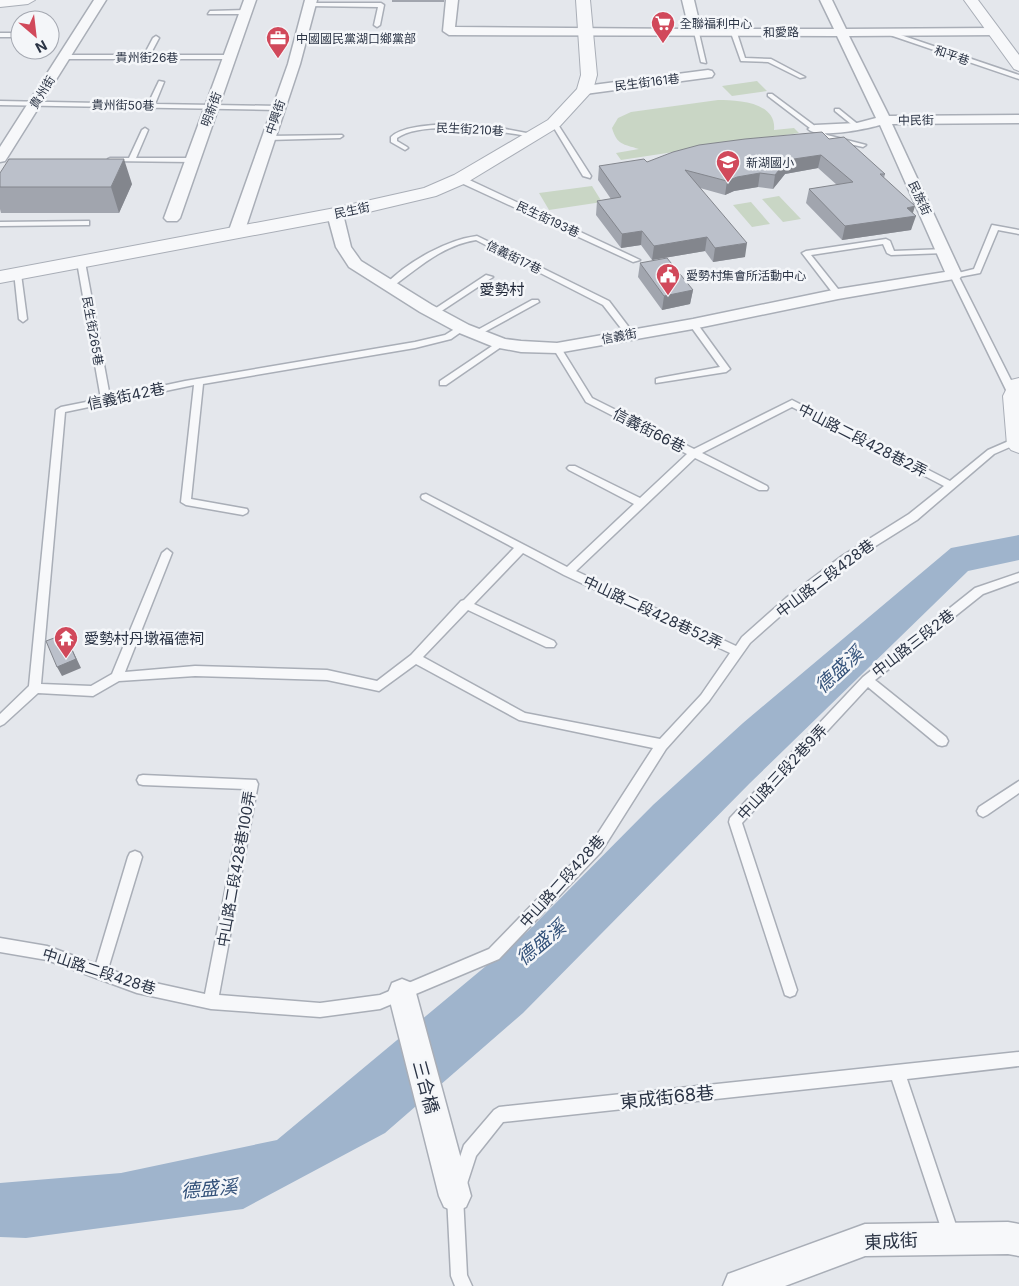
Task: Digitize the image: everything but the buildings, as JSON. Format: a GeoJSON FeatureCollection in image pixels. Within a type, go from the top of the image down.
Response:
{"type":"FeatureCollection","features":[{"type":"Feature","properties":{"kind":"street"},"geometry":{"type":"LineString","coordinates":[[0,3],[28,0]]}},
{"type":"Feature","properties":{"kind":"street","name":"貴州街"},"geometry":{"type":"LineString","coordinates":[[0,158],[100,0]]}},
{"type":"Feature","properties":{"kind":"street","name":"和愛路"},"geometry":{"type":"LineString","coordinates":[[452,0],[449,31],[696,33],[993,32]]}},
{"type":"Feature","properties":{"kind":"street"},"geometry":{"type":"LineString","coordinates":[[583,0],[589,75],[585,90]]}},
{"type":"Feature","properties":{"kind":"street"},"geometry":{"type":"LineString","coordinates":[[688,0],[696,33]]}},
{"type":"Feature","properties":{"kind":"street","name":"民族街"},"geometry":{"type":"LineString","coordinates":[[826,0],[945,251],[954,275]]}},
{"type":"Feature","properties":{"kind":"street"},"geometry":{"type":"LineString","coordinates":[[971,0],[1019,66]]}},
{"type":"Feature","properties":{"kind":"street","name":"中興街"},"geometry":{"type":"LineString","coordinates":[[236,233],[294,64],[311,3]]}},
{"type":"Feature","properties":{"kind":"street","name":"明新街"},"geometry":{"type":"LineString","coordinates":[[172,218],[248,6]]}},
{"type":"Feature","properties":{"kind":"street","name":"民生街161巷"},"geometry":{"type":"LineString","coordinates":[[585,90],[706,68]]}},
{"type":"Feature","properties":{"kind":"street","name":"民生街"},"geometry":{"type":"LineString","coordinates":[[8,276],[335,214],[430,192],[460,179],[554,123],[585,90]]}},
{"type":"Feature","properties":{"kind":"street","name":"中民街"},"geometry":{"type":"LineString","coordinates":[[815,129],[858,127],[883,120],[1019,119]]}},
{"type":"Feature","properties":{"kind":"street","name":"信義街"},"geometry":{"type":"LineString","coordinates":[[335,214],[346,255],[355,264],[434,312],[500,343],[557,348],[693,324],[838,294],[954,275]]}},
{"type":"Feature","properties":{"kind":"street"},"geometry":{"type":"LineString","coordinates":[[1016,390],[1018,443]]}},
{"type":"Feature","properties":{"kind":"street","name":"三合橋"},"geometry":{"type":"LineString","coordinates":[[405,1005],[455,1196]]}},
{"type":"Feature","properties":{"kind":"street","name":"東成街"},"geometry":{"type":"LineString","coordinates":[[740,1286],[865,1240],[1008,1238],[1019,1240]]}},
{"type":"Feature","properties":{"kind":"lane"},"geometry":{"type":"LineString","coordinates":[[311,3],[368,2],[381,4],[377,24]]}},
{"type":"Feature","properties":{"kind":"lane"},"geometry":{"type":"LineString","coordinates":[[210,13],[248,6]]}},
{"type":"Feature","properties":{"kind":"lane","name":"和平巷"},"geometry":{"type":"LineString","coordinates":[[886,32],[1019,77]]}},
{"type":"Feature","properties":{"kind":"lane"},"geometry":{"type":"LineString","coordinates":[[696,33],[706,68]]}},
{"type":"Feature","properties":{"kind":"lane"},"geometry":{"type":"LineString","coordinates":[[734,33],[743,60],[769,60],[802,77]]}},
{"type":"Feature","properties":{"kind":"lane"},"geometry":{"type":"LineString","coordinates":[[146,57],[156,38]]}},
{"type":"Feature","properties":{"kind":"lane","name":"貴州街26巷"},"geometry":{"type":"LineString","coordinates":[[64,57],[230,57]]}},
{"type":"Feature","properties":{"kind":"lane"},"geometry":{"type":"LineString","coordinates":[[151,105],[161,82]]}},
{"type":"Feature","properties":{"kind":"lane"},"geometry":{"type":"LineString","coordinates":[[770,95],[824,137],[863,145]]}},
{"type":"Feature","properties":{"kind":"lane","name":"貴州街50巷"},"geometry":{"type":"LineString","coordinates":[[0,103],[278,108]]}},
{"type":"Feature","properties":{"kind":"lane"},"geometry":{"type":"LineString","coordinates":[[837,110],[858,127]]}},
{"type":"Feature","properties":{"kind":"lane"},"geometry":{"type":"LineString","coordinates":[[554,123],[588,176]]}},
{"type":"Feature","properties":{"kind":"lane","name":"民生街210巷"},"geometry":{"type":"LineString","coordinates":[[405,148],[394,142],[394,137],[406,131],[428,128],[472,127],[534,135]]}},
{"type":"Feature","properties":{"kind":"lane"},"geometry":{"type":"LineString","coordinates":[[132,160],[145,130]]}},
{"type":"Feature","properties":{"kind":"lane"},"geometry":{"type":"LineString","coordinates":[[268,138],[340,136]]}},
{"type":"Feature","properties":{"kind":"lane"},"geometry":{"type":"LineString","coordinates":[[102,160],[193,160]]}},
{"type":"Feature","properties":{"kind":"lane","name":"民生街193巷"},"geometry":{"type":"LineString","coordinates":[[460,179],[636,260]]}},
{"type":"Feature","properties":{"kind":"lane"},"geometry":{"type":"LineString","coordinates":[[0,224],[86,222]]}},
{"type":"Feature","properties":{"kind":"lane"},"geometry":{"type":"LineString","coordinates":[[954,275],[977,271],[995,228],[1019,232]]}},
{"type":"Feature","properties":{"kind":"lane"},"geometry":{"type":"LineString","coordinates":[[592,240],[600,237],[599,231]]}},
{"type":"Feature","properties":{"kind":"lane","name":"信義街17巷"},"geometry":{"type":"LineString","coordinates":[[389,286],[445,246],[462,239],[477,238],[606,303],[630,334]]}},
{"type":"Feature","properties":{"kind":"lane"},"geometry":{"type":"LineString","coordinates":[[838,294],[806,253],[886,241],[891,253],[945,251]]}},
{"type":"Feature","properties":{"kind":"lane","name":"民生街265巷"},"geometry":{"type":"LineString","coordinates":[[81,262],[106,400]]}},
{"type":"Feature","properties":{"kind":"lane","name":"民族街"},"geometry":{"type":"LineString","coordinates":[[954,275],[1016,390]]}},
{"type":"Feature","properties":{"kind":"lane"},"geometry":{"type":"LineString","coordinates":[[8,276],[23,319]]}},
{"type":"Feature","properties":{"kind":"lane"},"geometry":{"type":"LineString","coordinates":[[434,312],[489,277]]}},
{"type":"Feature","properties":{"kind":"lane","name":"信義街42巷"},"geometry":{"type":"LineString","coordinates":[[35,688],[61,410],[199,382],[415,345],[470,330],[535,302]]}},
{"type":"Feature","properties":{"kind":"lane"},"geometry":{"type":"LineString","coordinates":[[660,381],[726,369],[693,324]]}},
{"type":"Feature","properties":{"kind":"lane"},"geometry":{"type":"LineString","coordinates":[[443,383],[500,343]]}},
{"type":"Feature","properties":{"kind":"lane","name":"信義街66巷"},"geometry":{"type":"LineString","coordinates":[[557,348],[589,400],[763,488]]}},
{"type":"Feature","properties":{"kind":"lane"},"geometry":{"type":"LineString","coordinates":[[199,382],[186,502],[243,511]]}},
{"type":"Feature","properties":{"kind":"lane","name":"中山路二段428巷2弄"},"geometry":{"type":"LineString","coordinates":[[694,453],[792,403],[952,486]]}},
{"type":"Feature","properties":{"kind":"lane","name":"中山路二段428巷"},"geometry":{"type":"LineString","coordinates":[[0,945],[47,953],[137,986],[212,1002],[320,1010],[380,1002],[405,1005],[494,954],[596,848],[662,744],[705,698],[746,640],[790,601],[846,559],[913,517],[991,452],[1018,443]]}},
{"type":"Feature","properties":{"kind":"lane","name":"中山路二段428巷52弄"},"geometry":{"type":"LineString","coordinates":[[568,572],[694,453]]}},
{"type":"Feature","properties":{"kind":"lane"},"geometry":{"type":"LineString","coordinates":[[572,468],[641,503]]}},
{"type":"Feature","properties":{"kind":"lane","name":"中山路二段428巷52弄"},"geometry":{"type":"LineString","coordinates":[[426,497],[522,546],[568,572],[738,652]]}},
{"type":"Feature","properties":{"kind":"lane"},"geometry":{"type":"LineString","coordinates":[[0,720],[35,688],[93,691],[118,677],[195,671],[327,675],[379,686],[415,658],[522,546]]}},
{"type":"Feature","properties":{"kind":"lane"},"geometry":{"type":"LineString","coordinates":[[118,677],[167,553]]}},
{"type":"Feature","properties":{"kind":"lane","name":"中山路三段2巷"},"geometry":{"type":"LineString","coordinates":[[942,741],[867,680],[980,590],[1019,577]]}},
{"type":"Feature","properties":{"kind":"lane"},"geometry":{"type":"LineString","coordinates":[[465,604],[550,644]]}},
{"type":"Feature","properties":{"kind":"lane"},"geometry":{"type":"LineString","coordinates":[[415,658],[523,717],[662,744]]}},
{"type":"Feature","properties":{"kind":"lane","name":"中山路三段2巷9弄"},"geometry":{"type":"LineString","coordinates":[[790,990],[734,822],[867,680]]}},
{"type":"Feature","properties":{"kind":"lane","name":"中山路二段428巷100弄"},"geometry":{"type":"LineString","coordinates":[[143,780],[252,784],[212,1002]]}},
{"type":"Feature","properties":{"kind":"lane"},"geometry":{"type":"LineString","coordinates":[[983,811],[1019,786]]}},
{"type":"Feature","properties":{"kind":"lane"},"geometry":{"type":"LineString","coordinates":[[100,973],[135,857]]}},
{"type":"Feature","properties":{"kind":"lane","name":"東成街68巷"},"geometry":{"type":"LineString","coordinates":[[464,1286],[459,1276],[455,1196],[470,1151],[500,1115],[1019,1059]]}},
{"type":"Feature","properties":{"kind":"lane"},"geometry":{"type":"LineString","coordinates":[[897,1072],[952,1239]]}},
{"type":"Feature","properties":{"kind":"green space"},"geometry":{"type":"Polygon","coordinates":[[[757,81],[767,91],[732,96],[722,86],[757,81]]]}},
{"type":"Feature","properties":{"kind":"green space"},"geometry":{"type":"Polygon","coordinates":[[[718,100],[755,104],[769,114],[773,121],[774,130],[794,128],[799,133],[621,160],[616,153],[639,149],[621,143],[616,138],[612,128],[618,118],[631,112],[718,100]]]}},
{"type":"Feature","properties":{"kind":"green space"},"geometry":{"type":"Polygon","coordinates":[[[592,186],[602,202],[549,210],[539,193],[592,186]]]}},
{"type":"Feature","properties":{"kind":"green space"},"geometry":{"type":"Polygon","coordinates":[[[779,196],[801,219],[783,222],[762,199],[779,196]]]}},
{"type":"Feature","properties":{"kind":"green space"},"geometry":{"type":"Polygon","coordinates":[[[751,202],[770,224],[752,227],[733,205],[751,202]]]}},
{"type":"Feature","properties":{"kind":"water","name":"德盛溪"},"geometry":{"type":"Polygon","coordinates":[[[1019,535],[1019,560],[968,571],[750,783],[523,1013],[385,1133],[243,1209],[26,1238],[0,1237],[0,1183],[121,1173],[277,1140],[528,931],[653,805],[743,723],[951,548],[1019,535]]]}},
{"type":"Feature","properties":{"kind":"place","name":"全聯福利中心"},"geometry":{"type":"Point","coordinates":[663,44]}},
{"type":"Feature","properties":{"kind":"place","name":"中國國民黨湖口鄉黨部"},"geometry":{"type":"Point","coordinates":[278,59]}},
{"type":"Feature","properties":{"kind":"place","name":"新湖國小"},"geometry":{"type":"Point","coordinates":[728,183]}},
{"type":"Feature","properties":{"kind":"place","name":"愛勢村集會所活動中心"},"geometry":{"type":"Point","coordinates":[668,296]}},
{"type":"Feature","properties":{"kind":"place","name":"愛勢村丹墩福德祠"},"geometry":{"type":"Point","coordinates":[66,659]}},
{"type":"Feature","properties":{"kind":"district","name":"愛勢村"},"geometry":{"type":"Point","coordinates":[502,289]}}]}
